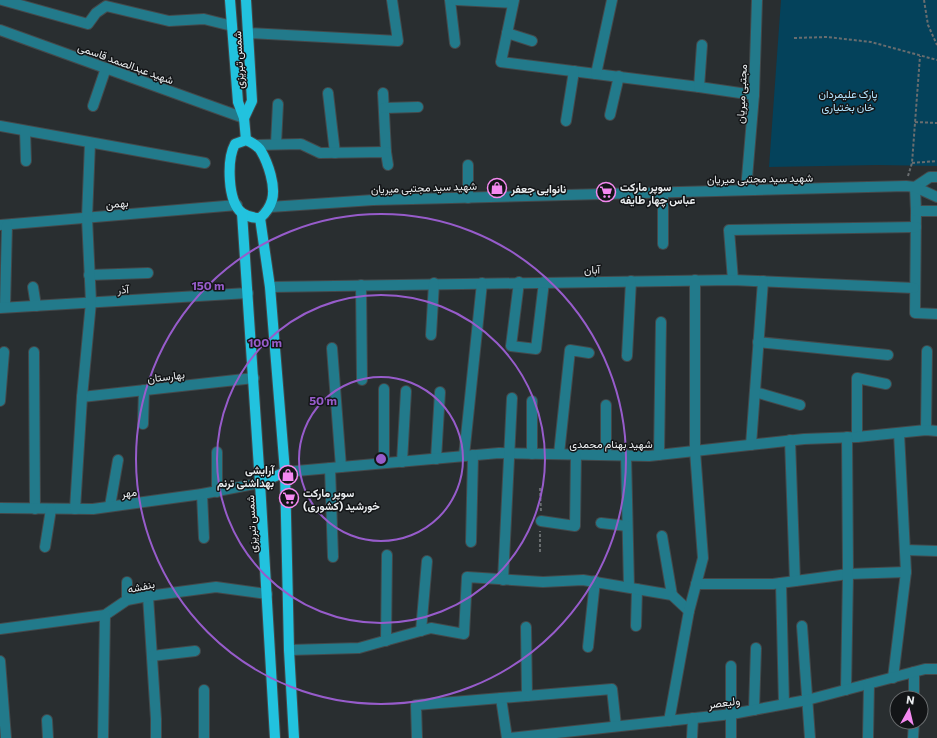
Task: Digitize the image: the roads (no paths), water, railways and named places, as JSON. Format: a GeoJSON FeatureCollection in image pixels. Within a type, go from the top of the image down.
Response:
{"type":"FeatureCollection","features":[{"type":"Feature","properties":{"kind":"main road","name":"شمس تبریزی"},"geometry":{"type":"LineString","coordinates":[[230,0],[238,102],[244,118],[246,140],[235,144],[231,152],[230,179],[239,209],[248,293],[275,738]]}},
{"type":"Feature","properties":{"kind":"main road","name":"شمس تبریزی"},"geometry":{"type":"LineString","coordinates":[[244,118],[252,101],[246,0]]}},
{"type":"Feature","properties":{"kind":"main road"},"geometry":{"type":"LineString","coordinates":[[246,140],[256,145],[262,154],[271,179],[273,199],[270,207],[260,218]]}},
{"type":"Feature","properties":{"kind":"main road"},"geometry":{"type":"LineString","coordinates":[[239,209],[250,217],[260,218]]}},
{"type":"Feature","properties":{"kind":"main road"},"geometry":{"type":"LineString","coordinates":[[260,218],[270,287],[285,472],[289,650],[294,738]]}},
{"type":"Feature","properties":{"kind":"main road"},"geometry":{"type":"LineString","coordinates":[[260,483],[285,472]]}},
{"type":"Feature","properties":{"kind":"street"},"geometry":{"type":"LineString","coordinates":[[2,0],[88,24],[96,13],[106,6],[169,21],[204,19],[232,26]]}},
{"type":"Feature","properties":{"kind":"street"},"geometry":{"type":"LineString","coordinates":[[248,33],[398,41],[392,0]]}},
{"type":"Feature","properties":{"kind":"street"},"geometry":{"type":"LineString","coordinates":[[450,0],[455,43]]}},
{"type":"Feature","properties":{"kind":"street"},"geometry":{"type":"LineString","coordinates":[[456,0],[513,2],[501,62],[619,76],[754,95]]}},
{"type":"Feature","properties":{"kind":"street"},"geometry":{"type":"LineString","coordinates":[[596,74],[612,0]]}},
{"type":"Feature","properties":{"kind":"street","name":"مجتبی میریان"},"geometry":{"type":"LineString","coordinates":[[746,190],[754,95],[758,0]]}},
{"type":"Feature","properties":{"kind":"street","name":"شهید عبدالصمد قاسمی"},"geometry":{"type":"LineString","coordinates":[[0,30],[244,118]]}},
{"type":"Feature","properties":{"kind":"street"},"geometry":{"type":"LineString","coordinates":[[507,33],[532,41]]}},
{"type":"Feature","properties":{"kind":"street"},"geometry":{"type":"LineString","coordinates":[[699,87],[702,46]]}},
{"type":"Feature","properties":{"kind":"street"},"geometry":{"type":"LineString","coordinates":[[93,106],[106,68]]}},
{"type":"Feature","properties":{"kind":"street"},"geometry":{"type":"LineString","coordinates":[[566,121],[574,71]]}},
{"type":"Feature","properties":{"kind":"street"},"geometry":{"type":"LineString","coordinates":[[610,115],[619,76]]}},
{"type":"Feature","properties":{"kind":"street"},"geometry":{"type":"LineString","coordinates":[[328,93],[335,153]]}},
{"type":"Feature","properties":{"kind":"street"},"geometry":{"type":"LineString","coordinates":[[384,93],[386,152],[388,165]]}},
{"type":"Feature","properties":{"kind":"street"},"geometry":{"type":"LineString","coordinates":[[276,144],[278,104]]}},
{"type":"Feature","properties":{"kind":"street"},"geometry":{"type":"LineString","coordinates":[[384,108],[418,108]]}},
{"type":"Feature","properties":{"kind":"street"},"geometry":{"type":"LineString","coordinates":[[0,126],[205,163]]}},
{"type":"Feature","properties":{"kind":"street"},"geometry":{"type":"LineString","coordinates":[[26,131],[26,161]]}},
{"type":"Feature","properties":{"kind":"street"},"geometry":{"type":"LineString","coordinates":[[75,509],[82,397],[91,302],[87,218],[90,143]]}},
{"type":"Feature","properties":{"kind":"street"},"geometry":{"type":"LineString","coordinates":[[256,145],[301,144],[320,153],[386,152]]}},
{"type":"Feature","properties":{"kind":"street"},"geometry":{"type":"LineString","coordinates":[[468,165],[468,198]]}},
{"type":"Feature","properties":{"kind":"street","name":"شهید سید مجتبی میریان"},"geometry":{"type":"LineString","coordinates":[[910,186],[930,177],[937,177]]}},
{"type":"Feature","properties":{"kind":"street"},"geometry":{"type":"LineString","coordinates":[[910,186],[916,211],[914,288],[915,313],[937,314]]}},
{"type":"Feature","properties":{"kind":"street","name":"شهید سید مجتبی میریان"},"geometry":{"type":"LineString","coordinates":[[270,207],[373,200],[910,186],[937,196]]}},
{"type":"Feature","properties":{"kind":"street"},"geometry":{"type":"LineString","coordinates":[[663,192],[663,244]]}},
{"type":"Feature","properties":{"kind":"street","name":"بهمن"},"geometry":{"type":"LineString","coordinates":[[3,225],[87,218],[239,209]]}},
{"type":"Feature","properties":{"kind":"street"},"geometry":{"type":"LineString","coordinates":[[916,211],[937,211]]}},
{"type":"Feature","properties":{"kind":"street"},"geometry":{"type":"LineString","coordinates":[[2,307],[3,225]]}},
{"type":"Feature","properties":{"kind":"street"},"geometry":{"type":"LineString","coordinates":[[733,280],[729,230],[916,227]]}},
{"type":"Feature","properties":{"kind":"street"},"geometry":{"type":"LineString","coordinates":[[89,275],[148,273]]}},
{"type":"Feature","properties":{"kind":"street"},"geometry":{"type":"LineString","coordinates":[[669,721],[689,611],[703,558],[695,451],[695,280]]}},
{"type":"Feature","properties":{"kind":"street","name":"آبان"},"geometry":{"type":"LineString","coordinates":[[270,287],[434,283],[733,280],[914,288]]}},
{"type":"Feature","properties":{"kind":"street"},"geometry":{"type":"LineString","coordinates":[[626,356],[631,281]]}},
{"type":"Feature","properties":{"kind":"street"},"geometry":{"type":"LineString","coordinates":[[751,445],[763,281]]}},
{"type":"Feature","properties":{"kind":"street"},"geometry":{"type":"LineString","coordinates":[[519,282],[512,346],[536,349],[544,282]]}},
{"type":"Feature","properties":{"kind":"street"},"geometry":{"type":"LineString","coordinates":[[431,335],[434,283]]}},
{"type":"Feature","properties":{"kind":"street"},"geometry":{"type":"LineString","coordinates":[[470,542],[468,456],[482,283]]}},
{"type":"Feature","properties":{"kind":"street"},"geometry":{"type":"LineString","coordinates":[[361,285],[362,380]]}},
{"type":"Feature","properties":{"kind":"street"},"geometry":{"type":"LineString","coordinates":[[33,286],[36,306]]}},
{"type":"Feature","properties":{"kind":"street","name":"آذر"},"geometry":{"type":"LineString","coordinates":[[2,307],[248,293]]}},
{"type":"Feature","properties":{"kind":"street"},"geometry":{"type":"LineString","coordinates":[[659,455],[661,322]]}},
{"type":"Feature","properties":{"kind":"street"},"geometry":{"type":"LineString","coordinates":[[758,342],[888,355]]}},
{"type":"Feature","properties":{"kind":"street"},"geometry":{"type":"LineString","coordinates":[[332,348],[341,467]]}},
{"type":"Feature","properties":{"kind":"street"},"geometry":{"type":"LineString","coordinates":[[559,454],[570,350],[589,353]]}},
{"type":"Feature","properties":{"kind":"street"},"geometry":{"type":"LineString","coordinates":[[926,430],[927,351]]}},
{"type":"Feature","properties":{"kind":"street"},"geometry":{"type":"LineString","coordinates":[[0,401],[4,352]]}},
{"type":"Feature","properties":{"kind":"street"},"geometry":{"type":"LineString","coordinates":[[34,352],[35,509]]}},
{"type":"Feature","properties":{"kind":"street","name":"بهارستان"},"geometry":{"type":"LineString","coordinates":[[82,397],[254,378]]}},
{"type":"Feature","properties":{"kind":"street"},"geometry":{"type":"LineString","coordinates":[[857,437],[857,378],[886,384]]}},
{"type":"Feature","properties":{"kind":"street"},"geometry":{"type":"LineString","coordinates":[[384,389],[384,463]]}},
{"type":"Feature","properties":{"kind":"street"},"geometry":{"type":"LineString","coordinates":[[144,390],[144,424]]}},
{"type":"Feature","properties":{"kind":"street"},"geometry":{"type":"LineString","coordinates":[[402,462],[406,391]]}},
{"type":"Feature","properties":{"kind":"street"},"geometry":{"type":"LineString","coordinates":[[436,459],[440,392]]}},
{"type":"Feature","properties":{"kind":"street"},"geometry":{"type":"LineString","coordinates":[[755,392],[800,405]]}},
{"type":"Feature","properties":{"kind":"street"},"geometry":{"type":"LineString","coordinates":[[503,580],[512,398]]}},
{"type":"Feature","properties":{"kind":"street"},"geometry":{"type":"LineString","coordinates":[[532,401],[532,454]]}},
{"type":"Feature","properties":{"kind":"street"},"geometry":{"type":"LineString","coordinates":[[606,405],[606,455]]}},
{"type":"Feature","properties":{"kind":"street","name":"شهید بهنام محمدی"},"geometry":{"type":"LineString","coordinates":[[285,472],[510,453],[659,455],[790,440],[857,437],[926,430],[937,431]]}},
{"type":"Feature","properties":{"kind":"street"},"geometry":{"type":"LineString","coordinates":[[893,678],[906,572],[899,433]]}},
{"type":"Feature","properties":{"kind":"street"},"geometry":{"type":"LineString","coordinates":[[846,690],[848,574],[847,437]]}},
{"type":"Feature","properties":{"kind":"street"},"geometry":{"type":"LineString","coordinates":[[790,440],[795,581]]}},
{"type":"Feature","properties":{"kind":"street"},"geometry":{"type":"LineString","coordinates":[[217,452],[217,492]]}},
{"type":"Feature","properties":{"kind":"street"},"geometry":{"type":"LineString","coordinates":[[541,521],[575,526],[576,454]]}},
{"type":"Feature","properties":{"kind":"street"},"geometry":{"type":"LineString","coordinates":[[626,455],[627,526],[636,626]]}},
{"type":"Feature","properties":{"kind":"street"},"geometry":{"type":"LineString","coordinates":[[110,506],[118,460]]}},
{"type":"Feature","properties":{"kind":"street"},"geometry":{"type":"LineString","coordinates":[[330,468],[333,557]]}},
{"type":"Feature","properties":{"kind":"street","name":"مهر"},"geometry":{"type":"LineString","coordinates":[[0,508],[75,509],[110,506],[217,492],[260,483]]}},
{"type":"Feature","properties":{"kind":"street"},"geometry":{"type":"LineString","coordinates":[[202,494],[204,538]]}},
{"type":"Feature","properties":{"kind":"street"},"geometry":{"type":"LineString","coordinates":[[45,547],[51,509]]}},
{"type":"Feature","properties":{"kind":"street"},"geometry":{"type":"LineString","coordinates":[[601,523],[627,526]]}},
{"type":"Feature","properties":{"kind":"street"},"geometry":{"type":"LineString","coordinates":[[662,536],[672,595]]}},
{"type":"Feature","properties":{"kind":"street"},"geometry":{"type":"LineString","coordinates":[[905,550],[937,551]]}},
{"type":"Feature","properties":{"kind":"street"},"geometry":{"type":"LineString","coordinates":[[386,641],[388,555]]}},
{"type":"Feature","properties":{"kind":"street"},"geometry":{"type":"LineString","coordinates":[[421,631],[427,561]]}},
{"type":"Feature","properties":{"kind":"street"},"geometry":{"type":"LineString","coordinates":[[696,584],[781,583],[848,574],[906,572]]}},
{"type":"Feature","properties":{"kind":"street"},"geometry":{"type":"LineString","coordinates":[[289,650],[359,648],[431,628],[464,634],[467,578],[543,582],[584,580],[672,595],[689,611]]}},
{"type":"Feature","properties":{"kind":"street"},"geometry":{"type":"LineString","coordinates":[[127,582],[127,600]]}},
{"type":"Feature","properties":{"kind":"street"},"geometry":{"type":"LineString","coordinates":[[588,647],[595,582]]}},
{"type":"Feature","properties":{"kind":"street"},"geometry":{"type":"LineString","coordinates":[[781,583],[784,704]]}},
{"type":"Feature","properties":{"kind":"street","name":"بنفشه"},"geometry":{"type":"LineString","coordinates":[[0,629],[105,615],[127,600],[148,596],[216,588],[267,594]]}},
{"type":"Feature","properties":{"kind":"street"},"geometry":{"type":"LineString","coordinates":[[148,596],[156,738]]}},
{"type":"Feature","properties":{"kind":"street"},"geometry":{"type":"LineString","coordinates":[[103,738],[105,615]]}},
{"type":"Feature","properties":{"kind":"street"},"geometry":{"type":"LineString","coordinates":[[802,626],[810,738]]}},
{"type":"Feature","properties":{"kind":"street"},"geometry":{"type":"LineString","coordinates":[[526,627],[527,696]]}},
{"type":"Feature","properties":{"kind":"street"},"geometry":{"type":"LineString","coordinates":[[754,710],[756,648]]}},
{"type":"Feature","properties":{"kind":"street"},"geometry":{"type":"LineString","coordinates":[[152,656],[194,651]]}},
{"type":"Feature","properties":{"kind":"street"},"geometry":{"type":"LineString","coordinates":[[0,661],[2,726],[6,738]]}},
{"type":"Feature","properties":{"kind":"street"},"geometry":{"type":"LineString","coordinates":[[731,666],[731,738]]}},
{"type":"Feature","properties":{"kind":"street","name":"ولیعصر"},"geometry":{"type":"LineString","coordinates":[[509,738],[578,734],[616,726],[732,714],[807,700],[925,669],[937,669]]}},
{"type":"Feature","properties":{"kind":"street"},"geometry":{"type":"LineString","coordinates":[[914,672],[914,690]]}},
{"type":"Feature","properties":{"kind":"street"},"geometry":{"type":"LineString","coordinates":[[868,738],[869,684]]}},
{"type":"Feature","properties":{"kind":"street"},"geometry":{"type":"LineString","coordinates":[[416,738],[416,705],[612,689],[616,726]]}},
{"type":"Feature","properties":{"kind":"street"},"geometry":{"type":"LineString","coordinates":[[204,690],[204,738]]}},
{"type":"Feature","properties":{"kind":"street"},"geometry":{"type":"LineString","coordinates":[[501,698],[509,738]]}},
{"type":"Feature","properties":{"kind":"street"},"geometry":{"type":"LineString","coordinates":[[692,738],[693,718]]}},
{"type":"Feature","properties":{"kind":"street"},"geometry":{"type":"LineString","coordinates":[[47,720],[48,738]]}},
{"type":"Feature","properties":{"kind":"place","name":"نانوایی جعفر"},"geometry":{"type":"Point","coordinates":[497,188]}},
{"type":"Feature","properties":{"kind":"place","name":"سوپر مارکت عباس چهار طایفه"},"geometry":{"type":"Point","coordinates":[606,192]}},
{"type":"Feature","properties":{"kind":"place","name":"آرایشی بهداشتی ترنم"},"geometry":{"type":"Point","coordinates":[288,475]}},
{"type":"Feature","properties":{"kind":"place","name":"سوپر مارکت خورشید (کشوری)"},"geometry":{"type":"Point","coordinates":[289,498]}},
{"type":"Feature","properties":{"kind":"park label","name":"پارک علیمردان خان بختیاری"},"geometry":{"type":"Point","coordinates":[848,99]}}]}
